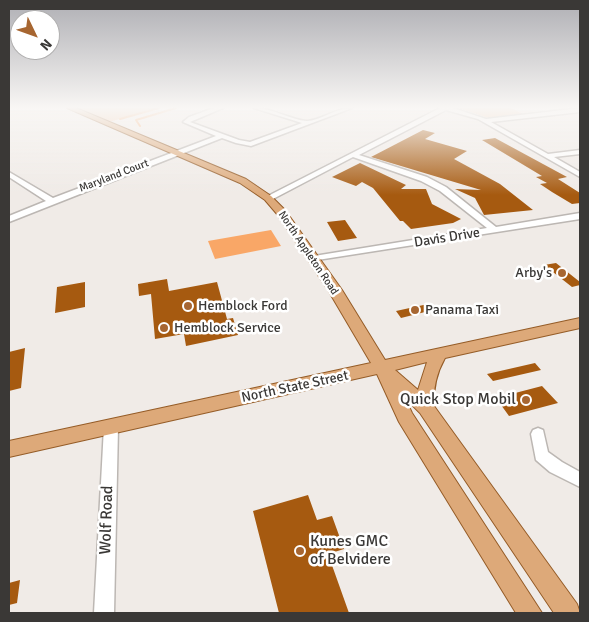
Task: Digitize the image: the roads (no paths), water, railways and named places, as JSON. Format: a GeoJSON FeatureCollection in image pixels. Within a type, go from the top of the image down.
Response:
{"type":"FeatureCollection","features":[{"type":"Feature","properties":{"kind":"main road","name":"North Appleton Road"},"geometry":{"type":"LineString","coordinates":[[139,137],[243,181],[268,198],[281,212],[314,259],[382,368]]}},
{"type":"Feature","properties":{"kind":"main road","name":"North State Street"},"geometry":{"type":"LineString","coordinates":[[9,449],[580,323]]}},
{"type":"Feature","properties":{"kind":"main road"},"geometry":{"type":"LineString","coordinates":[[426,408],[426,381],[430,368],[439,355]]}},
{"type":"Feature","properties":{"kind":"main road"},"geometry":{"type":"LineString","coordinates":[[382,368],[426,408],[568,613]]}},
{"type":"Feature","properties":{"kind":"main road"},"geometry":{"type":"LineString","coordinates":[[382,368],[405,417],[530,613]]}},
{"type":"Feature","properties":{"kind":"street","name":"Maryland Court"},"geometry":{"type":"LineString","coordinates":[[9,219],[51,200],[218,137]]}},
{"type":"Feature","properties":{"kind":"street"},"geometry":{"type":"LineString","coordinates":[[225,137],[251,144],[270,137]]}},
{"type":"Feature","properties":{"kind":"street"},"geometry":{"type":"LineString","coordinates":[[268,198],[388,137]]}},
{"type":"Feature","properties":{"kind":"street"},"geometry":{"type":"LineString","coordinates":[[513,137],[580,176]]}},
{"type":"Feature","properties":{"kind":"street"},"geometry":{"type":"LineString","coordinates":[[547,156],[580,152]]}},
{"type":"Feature","properties":{"kind":"street"},"geometry":{"type":"LineString","coordinates":[[352,155],[424,178],[443,188],[494,230]]}},
{"type":"Feature","properties":{"kind":"street"},"geometry":{"type":"LineString","coordinates":[[11,178],[51,200]]}},
{"type":"Feature","properties":{"kind":"street","name":"Davis Drive"},"geometry":{"type":"LineString","coordinates":[[314,259],[580,216]]}},
{"type":"Feature","properties":{"kind":"street","name":"Wolf Road"},"geometry":{"type":"LineString","coordinates":[[104,613],[110,427]]}},
{"type":"Feature","properties":{"kind":"street"},"geometry":{"type":"LineString","coordinates":[[538,434],[541,455],[580,480]]}},
{"type":"Feature","properties":{"kind":"place","name":"Arby's"},"geometry":{"type":"Point","coordinates":[562,273]}},
{"type":"Feature","properties":{"kind":"place","name":"Hemblock Ford"},"geometry":{"type":"Point","coordinates":[188,306]}},
{"type":"Feature","properties":{"kind":"place","name":"Panama Taxi"},"geometry":{"type":"Point","coordinates":[415,310]}},
{"type":"Feature","properties":{"kind":"place","name":"Hemblock Service"},"geometry":{"type":"Point","coordinates":[164,328]}},
{"type":"Feature","properties":{"kind":"place","name":"Quick Stop Mobil"},"geometry":{"type":"Point","coordinates":[526,400]}},
{"type":"Feature","properties":{"kind":"place","name":"Kunes GMC of Belvidere"},"geometry":{"type":"Point","coordinates":[300,551]}}]}
